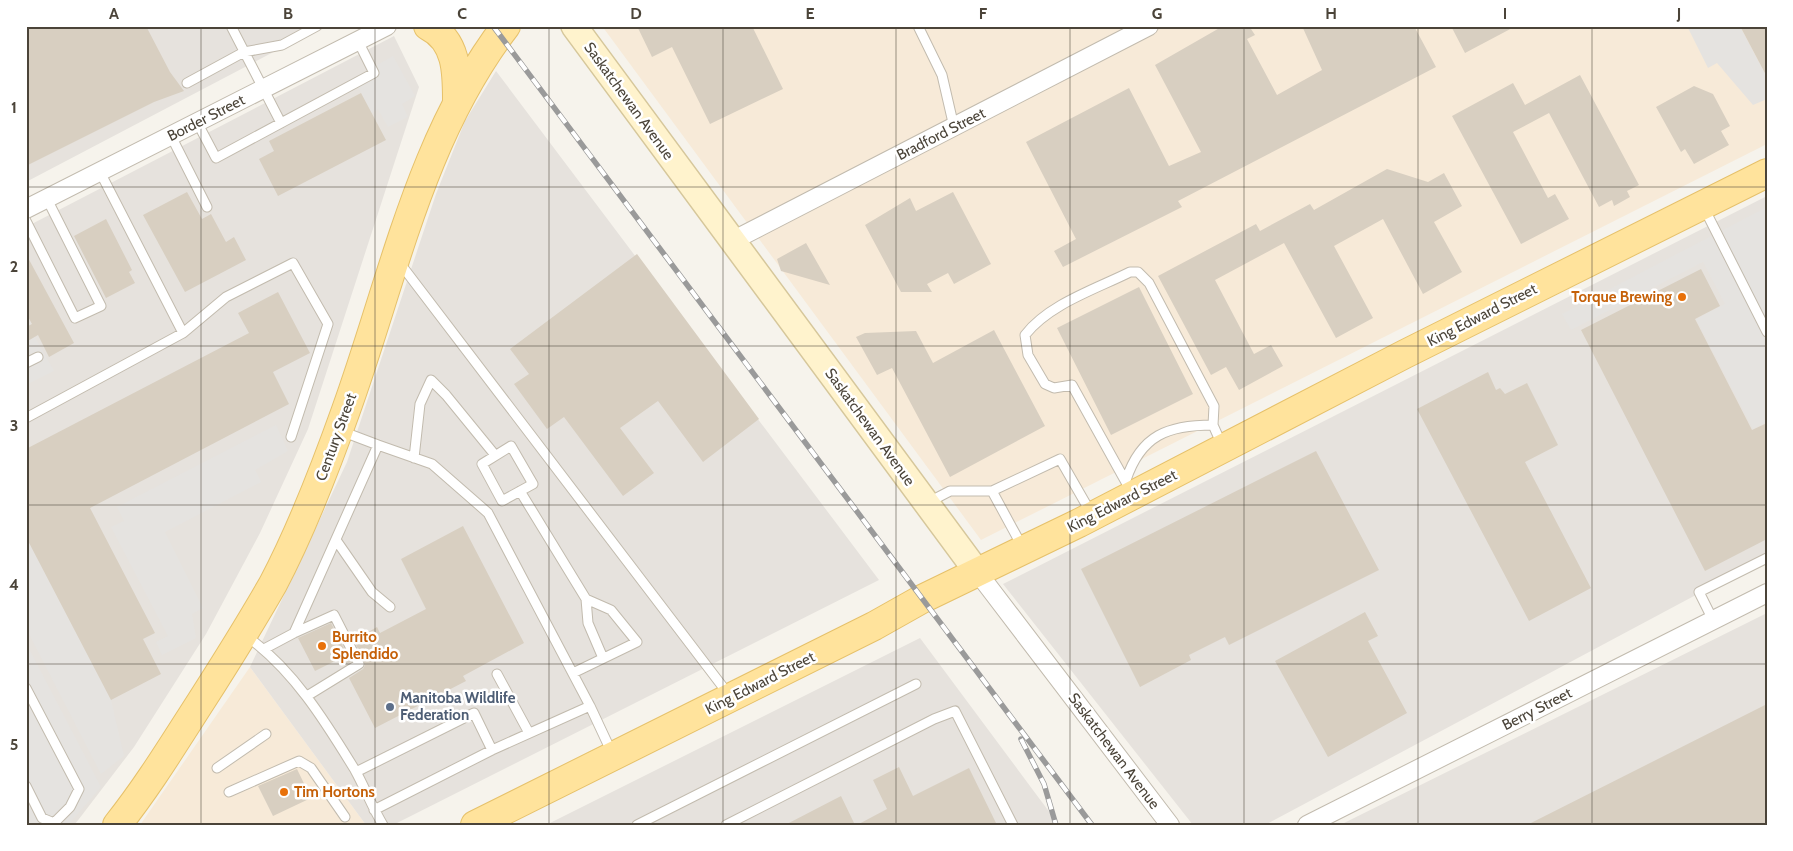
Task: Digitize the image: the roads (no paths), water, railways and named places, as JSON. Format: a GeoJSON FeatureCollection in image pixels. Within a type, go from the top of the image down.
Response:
{"type":"FeatureCollection","features":[{"type":"Feature","properties":{"kind":"main road"},"geometry":{"type":"LineString","coordinates":[[428,26],[445,39],[452,51],[456,66],[457,103]]}},
{"type":"Feature","properties":{"kind":"main road","name":"Century Street"},"geometry":{"type":"LineString","coordinates":[[117,825],[146,789],[254,642],[288,552],[339,430],[428,164],[457,103],[506,26]]}},
{"type":"Feature","properties":{"kind":"main road","name":"King Edward Street"},"geometry":{"type":"LineString","coordinates":[[492,821],[614,756],[1093,516],[1130,488],[1218,437],[1767,172]]}},
{"type":"Feature","properties":{"kind":"street","name":"Border Street"},"geometry":{"type":"LineString","coordinates":[[26,209],[387,26]]}},
{"type":"Feature","properties":{"kind":"street","name":"Saskatchewan Avenue"},"geometry":{"type":"LineString","coordinates":[[574,26],[978,573],[1170,825]]}},
{"type":"Feature","properties":{"kind":"street","name":"Bradford Street"},"geometry":{"type":"LineString","coordinates":[[732,241],[1149,26]]}},
{"type":"Feature","properties":{"kind":"street","name":"Berry Street"},"geometry":{"type":"LineString","coordinates":[[1307,825],[1767,593]]}},
{"type":"Feature","properties":{"kind":"lane"},"geometry":{"type":"LineString","coordinates":[[231,26],[280,123]]}},
{"type":"Feature","properties":{"kind":"lane"},"geometry":{"type":"LineString","coordinates":[[187,82],[244,52],[282,45],[317,26]]}},
{"type":"Feature","properties":{"kind":"lane"},"geometry":{"type":"LineString","coordinates":[[918,26],[942,75],[954,127]]}},
{"type":"Feature","properties":{"kind":"lane"},"geometry":{"type":"LineString","coordinates":[[198,122],[216,158],[374,73],[358,41]]}},
{"type":"Feature","properties":{"kind":"lane"},"geometry":{"type":"LineString","coordinates":[[171,136],[207,207]]}},
{"type":"Feature","properties":{"kind":"lane"},"geometry":{"type":"LineString","coordinates":[[100,172],[182,333]]}},
{"type":"Feature","properties":{"kind":"lane"},"geometry":{"type":"LineString","coordinates":[[26,221],[75,318],[102,306],[47,199]]}},
{"type":"Feature","properties":{"kind":"lane"},"geometry":{"type":"LineString","coordinates":[[1702,204],[1767,332]]}},
{"type":"Feature","properties":{"kind":"lane"},"geometry":{"type":"LineString","coordinates":[[397,260],[731,697]]}},
{"type":"Feature","properties":{"kind":"lane"},"geometry":{"type":"LineString","coordinates":[[26,418],[182,333],[226,297],[293,263],[328,324],[291,437]]}},
{"type":"Feature","properties":{"kind":"lane"},"geometry":{"type":"LineString","coordinates":[[1130,272],[1138,272],[1150,283],[1214,406],[1218,437],[1183,425],[1148,442],[1130,467],[1130,488],[1072,385],[1054,388],[1045,384],[1028,355],[1025,335],[1032,326],[1062,306],[1130,272]]}},
{"type":"Feature","properties":{"kind":"lane"},"geometry":{"type":"LineString","coordinates":[[26,363],[38,357]]}},
{"type":"Feature","properties":{"kind":"lane"},"geometry":{"type":"LineString","coordinates":[[414,458],[420,404],[431,380],[446,395],[495,454]]}},
{"type":"Feature","properties":{"kind":"lane"},"geometry":{"type":"LineString","coordinates":[[339,430],[432,464],[488,513],[573,673],[614,756]]}},
{"type":"Feature","properties":{"kind":"lane"},"geometry":{"type":"LineString","coordinates":[[294,633],[378,445]]}},
{"type":"Feature","properties":{"kind":"lane"},"geometry":{"type":"LineString","coordinates":[[511,446],[533,484],[520,491],[502,501],[482,464],[495,454],[511,446]]}},
{"type":"Feature","properties":{"kind":"lane"},"geometry":{"type":"LineString","coordinates":[[926,503],[950,491],[992,491],[1060,459],[1093,516]]}},
{"type":"Feature","properties":{"kind":"lane"},"geometry":{"type":"LineString","coordinates":[[520,491],[586,599],[588,623],[603,658]]}},
{"type":"Feature","properties":{"kind":"lane"},"geometry":{"type":"LineString","coordinates":[[992,491],[1025,550]]}},
{"type":"Feature","properties":{"kind":"lane"},"geometry":{"type":"LineString","coordinates":[[336,540],[372,592],[390,608]]}},
{"type":"Feature","properties":{"kind":"lane"},"geometry":{"type":"LineString","coordinates":[[1713,620],[1700,592],[1767,558]]}},
{"type":"Feature","properties":{"kind":"lane"},"geometry":{"type":"LineString","coordinates":[[573,673],[637,642],[611,610],[586,599]]}},
{"type":"Feature","properties":{"kind":"lane"},"geometry":{"type":"LineString","coordinates":[[254,642],[294,633],[334,615],[359,664],[307,696]]}},
{"type":"Feature","properties":{"kind":"lane"},"geometry":{"type":"LineString","coordinates":[[254,642],[307,696],[356,772],[383,825]]}},
{"type":"Feature","properties":{"kind":"lane"},"geometry":{"type":"LineString","coordinates":[[497,674],[529,734]]}},
{"type":"Feature","properties":{"kind":"lane"},"geometry":{"type":"LineString","coordinates":[[636,825],[916,684]]}},
{"type":"Feature","properties":{"kind":"lane"},"geometry":{"type":"LineString","coordinates":[[26,688],[78,789],[70,807],[54,823],[42,818],[26,786]]}},
{"type":"Feature","properties":{"kind":"lane"},"geometry":{"type":"LineString","coordinates":[[374,810],[492,750],[590,706]]}},
{"type":"Feature","properties":{"kind":"lane"},"geometry":{"type":"LineString","coordinates":[[726,825],[934,719],[954,711],[1013,825]]}},
{"type":"Feature","properties":{"kind":"lane"},"geometry":{"type":"LineString","coordinates":[[356,772],[474,713],[492,750]]}},
{"type":"Feature","properties":{"kind":"lane"},"geometry":{"type":"LineString","coordinates":[[217,768],[266,734]]}},
{"type":"Feature","properties":{"kind":"lane"},"geometry":{"type":"LineString","coordinates":[[229,792],[299,761],[312,768],[346,817]]}},
{"type":"Feature","properties":{"kind":"railway"},"geometry":{"type":"LineString","coordinates":[[493,26],[1092,825]]}},
{"type":"Feature","properties":{"kind":"railway"},"geometry":{"type":"LineString","coordinates":[[1021,739],[1044,784],[1056,825]]}},
{"type":"Feature","properties":{"kind":"place","name":"Torque Brewing"},"geometry":{"type":"Point","coordinates":[1682,297]}},
{"type":"Feature","properties":{"kind":"place","name":"Burrito Splendido"},"geometry":{"type":"Point","coordinates":[322,646]}},
{"type":"Feature","properties":{"kind":"place","name":"Manitoba Wildlife Federation"},"geometry":{"type":"Point","coordinates":[390,707]}},
{"type":"Feature","properties":{"kind":"place","name":"Tim Hortons"},"geometry":{"type":"Point","coordinates":[284,792]}}]}
